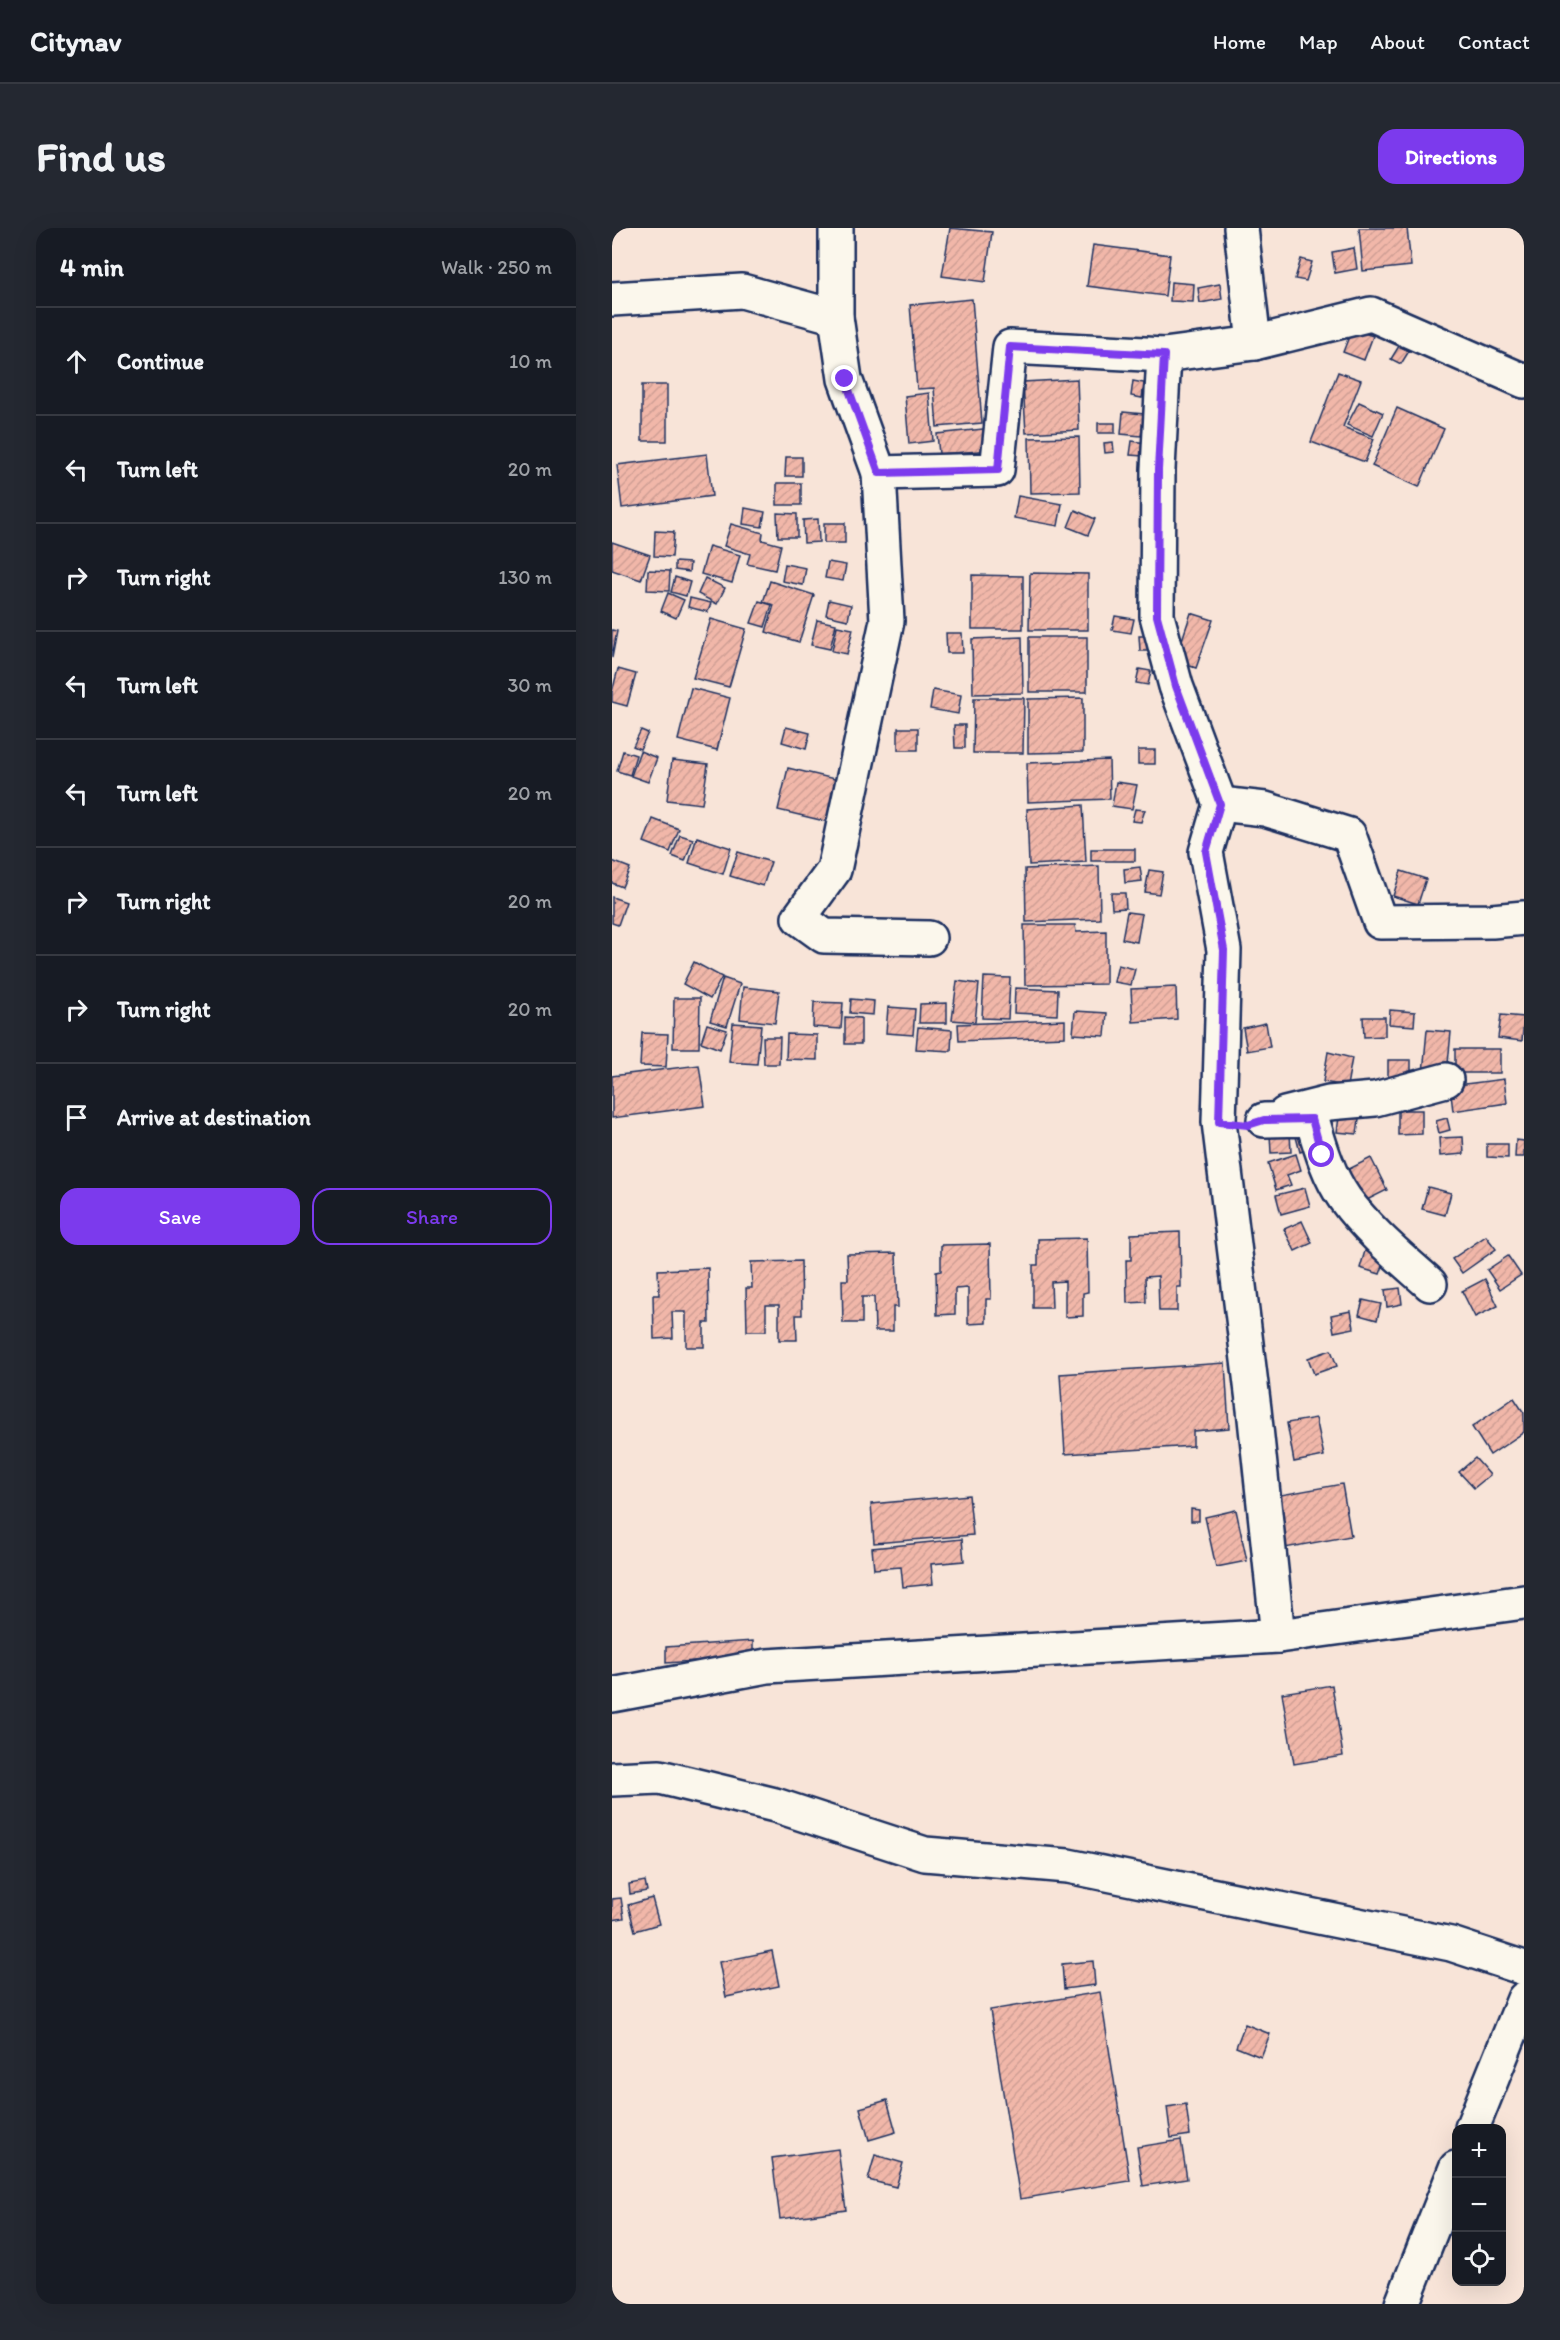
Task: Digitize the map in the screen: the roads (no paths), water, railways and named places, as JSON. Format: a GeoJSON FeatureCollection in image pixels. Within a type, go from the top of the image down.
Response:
{"type":"FeatureCollection","features":[{"type":"Feature","properties":{"kind":"street"},"geometry":{"type":"LineString","coordinates":[[836,228],[836,317],[845,379],[879,473],[887,621],[834,870],[799,918],[824,936],[929,938]]}},
{"type":"Feature","properties":{"kind":"street"},"geometry":{"type":"LineString","coordinates":[[1241,228],[1254,343]]}},
{"type":"Feature","properties":{"kind":"street"},"geometry":{"type":"LineString","coordinates":[[612,299],[742,291],[836,317]]}},
{"type":"Feature","properties":{"kind":"street"},"geometry":{"type":"LineString","coordinates":[[879,473],[998,470],[1010,347],[1164,355],[1254,343],[1371,314],[1524,381]]}},
{"type":"Feature","properties":{"kind":"street"},"geometry":{"type":"LineString","coordinates":[[1164,355],[1158,470],[1157,616],[1176,686],[1220,804],[1206,852],[1224,950],[1219,1122],[1278,1636]]}},
{"type":"Feature","properties":{"kind":"street"},"geometry":{"type":"LineString","coordinates":[[1220,804],[1265,808],[1349,835],[1380,922],[1492,921],[1524,918]]}},
{"type":"Feature","properties":{"kind":"street"},"geometry":{"type":"LineString","coordinates":[[1219,1122],[1248,1125],[1329,1102],[1375,1099],[1446,1080]]}},
{"type":"Feature","properties":{"kind":"street"},"geometry":{"type":"LineString","coordinates":[[1264,1120],[1312,1119],[1322,1155],[1345,1199],[1381,1239],[1430,1284]]}},
{"type":"Feature","properties":{"kind":"street"},"geometry":{"type":"LineString","coordinates":[[612,1695],[766,1666],[1278,1636],[1524,1602]]}},
{"type":"Feature","properties":{"kind":"street"},"geometry":{"type":"LineString","coordinates":[[612,1779],[660,1777],[775,1805],[925,1854],[1068,1866],[1450,1944],[1524,1968]]}},
{"type":"Feature","properties":{"kind":"street"},"geometry":{"type":"LineString","coordinates":[[1474,2124],[1524,1999]]}},
{"type":"Feature","properties":{"kind":"street"},"geometry":{"type":"LineString","coordinates":[[1402,2304],[1452,2178]]}}]}
